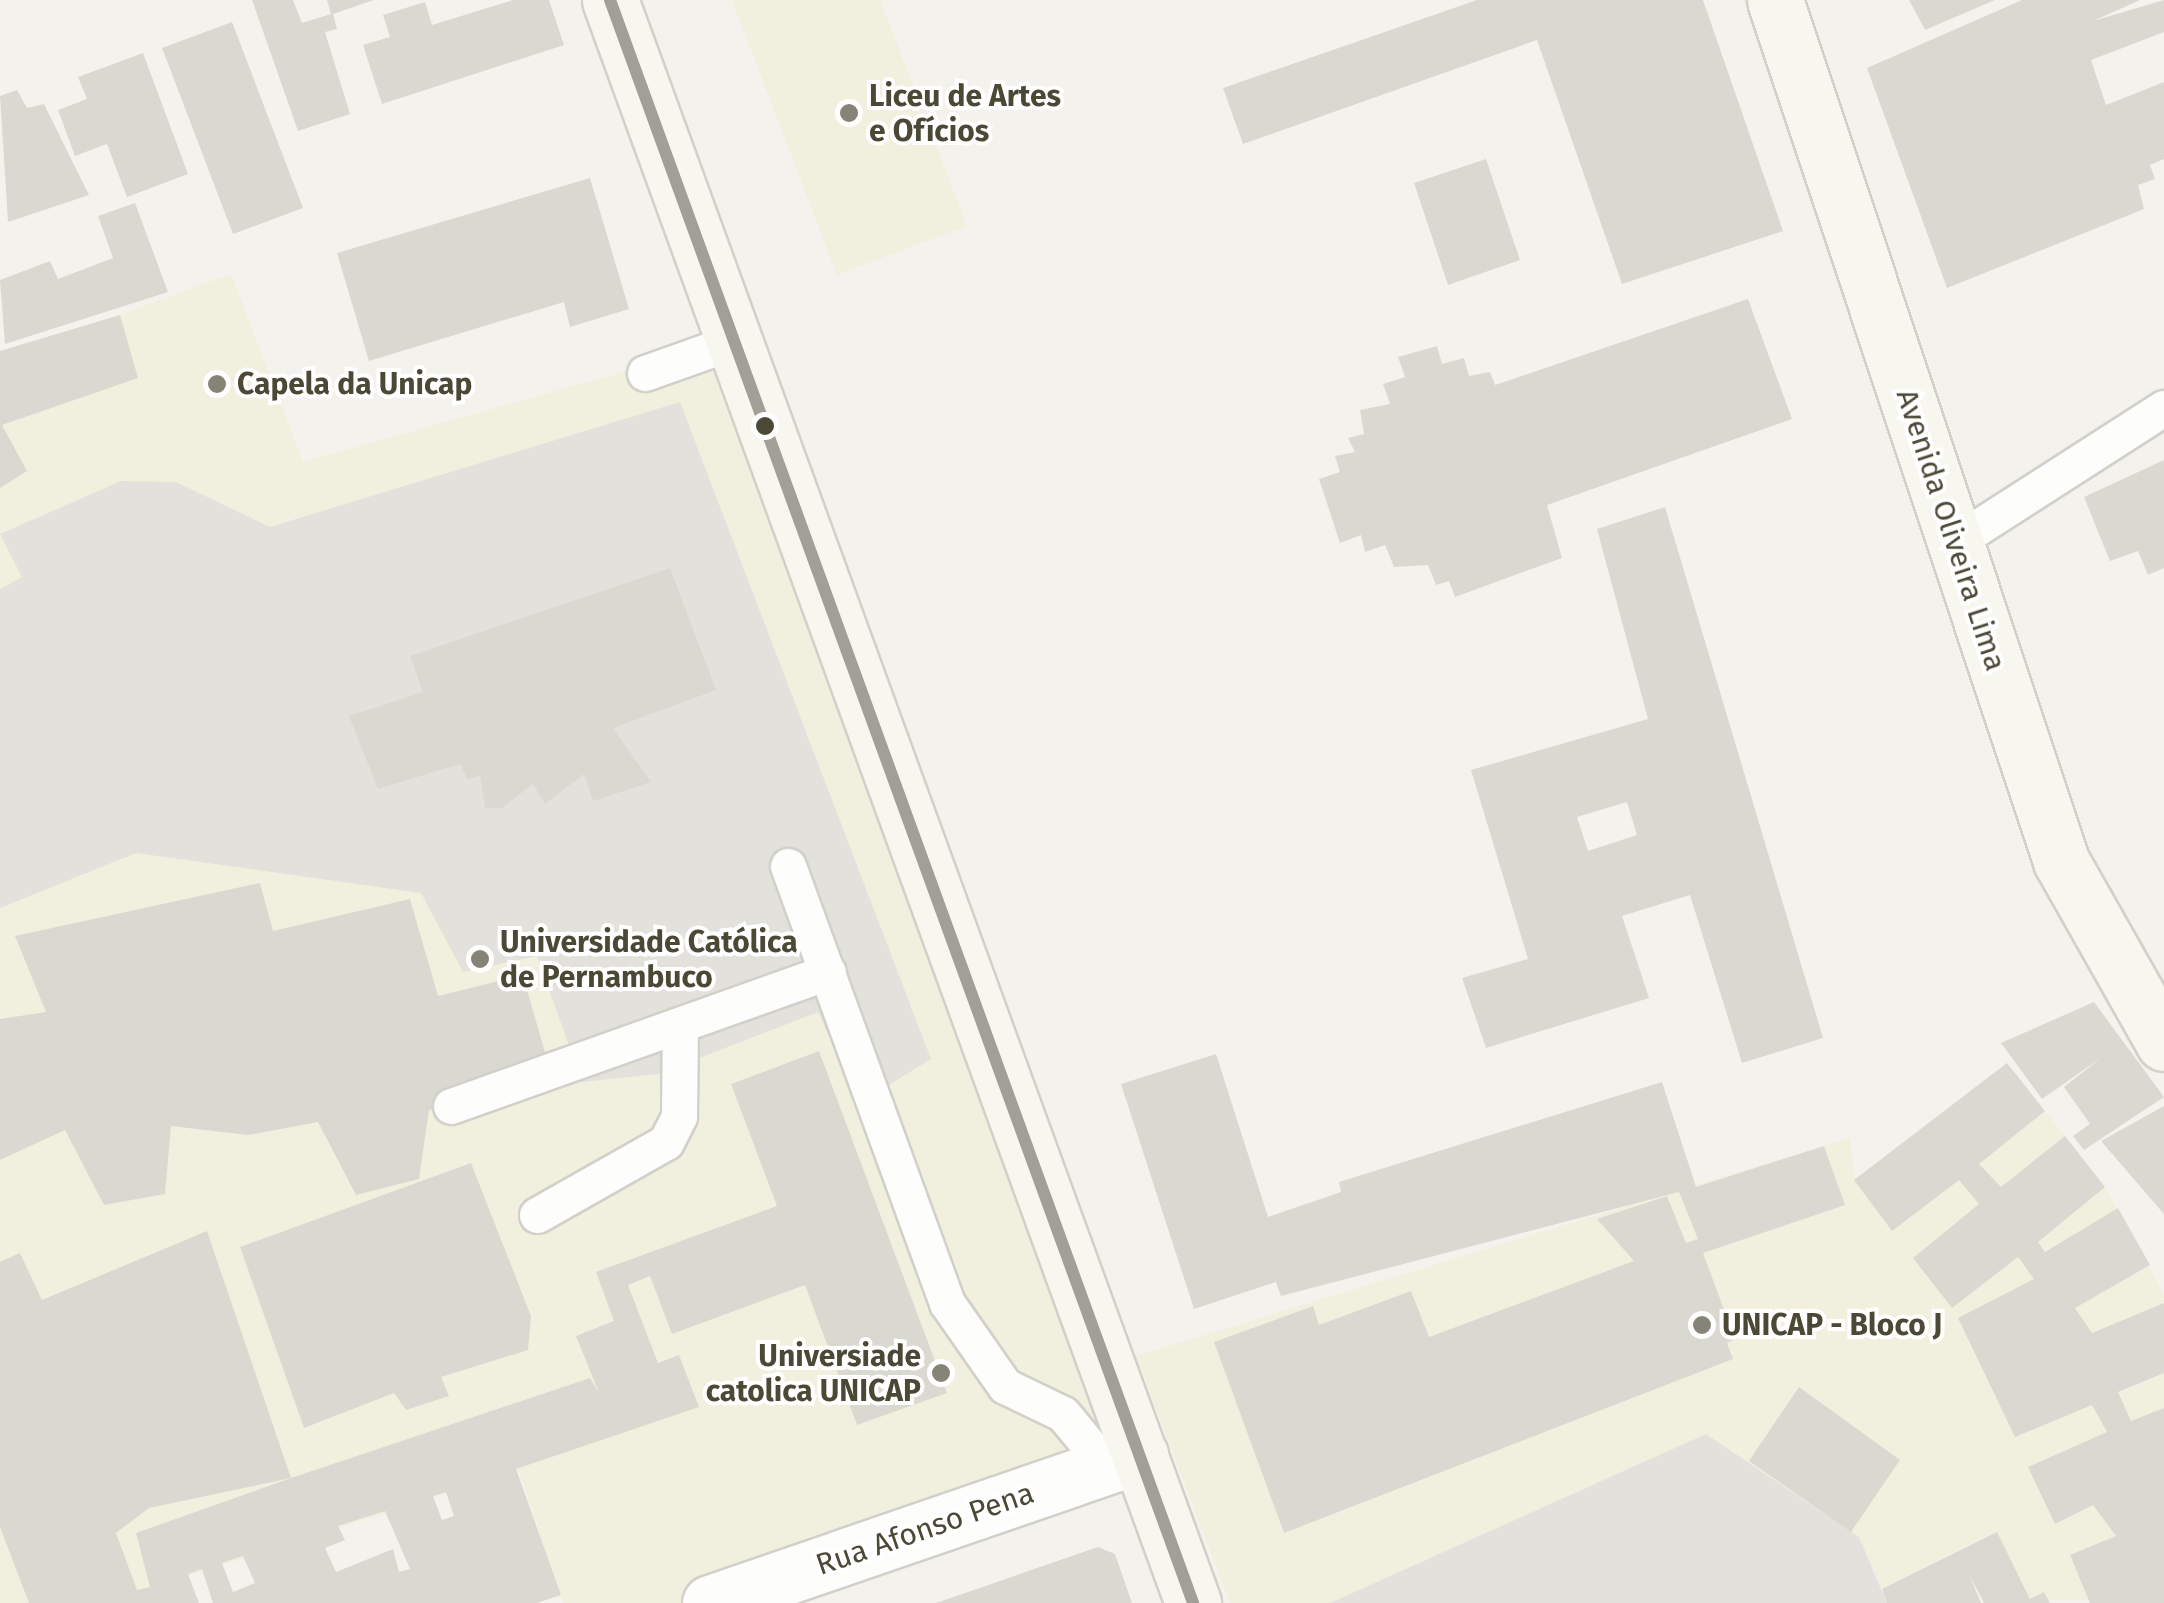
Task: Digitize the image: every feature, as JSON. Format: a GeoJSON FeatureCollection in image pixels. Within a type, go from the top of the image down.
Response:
{"type":"FeatureCollection","features":[{"type":"Feature","properties":{"kind":"main road"},"geometry":{"type":"LineString","coordinates":[[610,0],[735,341],[1123,1461],[1193,1603]]}},
{"type":"Feature","properties":{"kind":"main road","name":"Avenida Oliveira Lima"},"geometry":{"type":"LineString","coordinates":[[1776,0],[2061,861],[2164,1043]]}},
{"type":"Feature","properties":{"kind":"street","name":"Rua Afonso Pena"},"geometry":{"type":"LineString","coordinates":[[710,1603],[1123,1461]]}},
{"type":"Feature","properties":{"kind":"lane"},"geometry":{"type":"LineString","coordinates":[[644,372],[735,341]]}},
{"type":"Feature","properties":{"kind":"lane"},"geometry":{"type":"LineString","coordinates":[[1955,542],[2164,408]]}},
{"type":"Feature","properties":{"kind":"lane"},"geometry":{"type":"LineString","coordinates":[[788,866],[970,1348],[1006,1386],[1063,1414],[1123,1461]]}},
{"type":"Feature","properties":{"kind":"lane"},"geometry":{"type":"LineString","coordinates":[[451,1106],[828,972]]}},
{"type":"Feature","properties":{"kind":"lane"},"geometry":{"type":"LineString","coordinates":[[538,1215],[666,1142],[680,1116],[680,1025]]}},
{"type":"Feature","properties":{"kind":"shaded area","name":"Liceu de Artes e Ofícios"},"geometry":{"type":"Polygon","coordinates":[[[732,0],[880,0],[967,226],[837,275],[732,0]]]}},
{"type":"Feature","properties":{"kind":"shaded area","name":"Universidade Católica de Pernambuco"},"geometry":{"type":"Polygon","coordinates":[[[231,274],[303,462],[735,341],[1140,1455],[711,1603],[563,1603],[519,1471],[103,1603],[0,1603],[0,359],[231,274]]]}},
{"type":"Feature","properties":{"kind":"shaded area"},"geometry":{"type":"Polygon","coordinates":[[[680,402],[931,1059],[860,1103],[818,1012],[658,1074],[582,1082],[537,956],[463,972],[421,893],[136,853],[0,908],[0,589],[22,577],[0,534],[121,481],[176,482],[270,527],[680,402]]]}},
{"type":"Feature","properties":{"kind":"shaded area","name":"UNICAP - Bloco J"},"geometry":{"type":"Polygon","coordinates":[[[2007,1063],[2105,1187],[2164,1295],[2164,1603],[2030,1599],[1997,1532],[1882,1589],[1859,1537],[1706,1434],[1330,1603],[1230,1603],[1136,1356],[1850,1138],[1855,1179],[2007,1063]]]}},
{"type":"Feature","properties":{"kind":"shaded area"},"geometry":{"type":"Polygon","coordinates":[[[1706,1434],[1859,1537],[1887,1603],[1330,1603],[1706,1434]]]}},
{"type":"Feature","properties":{"kind":"building"},"geometry":{"type":"Polygon","coordinates":[[[252,0],[293,0],[302,23],[331,14],[327,0],[374,0],[333,14],[337,29],[325,32],[350,114],[298,131],[252,0]]]}},
{"type":"Feature","properties":{"kind":"building"},"geometry":{"type":"Polygon","coordinates":[[[513,0],[549,0],[564,45],[382,104],[363,45],[390,37],[383,15],[425,2],[432,25],[513,0]]]}},
{"type":"Feature","properties":{"kind":"building"},"geometry":{"type":"Polygon","coordinates":[[[1477,0],[1703,0],[1783,231],[1622,284],[1537,40],[1243,144],[1223,88],[1477,0]]]}},
{"type":"Feature","properties":{"kind":"building"},"geometry":{"type":"Polygon","coordinates":[[[1909,0],[1995,0],[1925,30],[1909,0]]]}},
{"type":"Feature","properties":{"kind":"building"},"geometry":{"type":"Polygon","coordinates":[[[2022,0],[2140,0],[2093,21],[2164,0],[2164,32],[2091,60],[2106,105],[2164,82],[2164,159],[2150,165],[2155,179],[2138,185],[2144,209],[1947,288],[1867,68],[2022,0]]]}},
{"type":"Feature","properties":{"kind":"building"},"geometry":{"type":"Polygon","coordinates":[[[232,22],[303,208],[233,234],[162,48],[232,22]]]}},
{"type":"Feature","properties":{"kind":"building"},"geometry":{"type":"Polygon","coordinates":[[[143,53],[188,174],[127,197],[107,144],[75,156],[58,110],[87,99],[78,77],[143,53]]]}},
{"type":"Feature","properties":{"kind":"building"},"geometry":{"type":"Polygon","coordinates":[[[17,90],[27,108],[44,104],[89,195],[8,222],[0,96],[17,90]]]}},
{"type":"Feature","properties":{"kind":"building"},"geometry":{"type":"Polygon","coordinates":[[[1486,159],[1520,260],[1448,285],[1414,183],[1486,159]]]}},
{"type":"Feature","properties":{"kind":"building"},"geometry":{"type":"Polygon","coordinates":[[[590,178],[629,309],[570,327],[564,302],[369,361],[337,253],[590,178]]]}},
{"type":"Feature","properties":{"kind":"building"},"geometry":{"type":"Polygon","coordinates":[[[135,203],[168,292],[5,344],[0,280],[50,261],[58,279],[113,258],[98,216],[135,203]]]}},
{"type":"Feature","properties":{"kind":"building"},"geometry":{"type":"Polygon","coordinates":[[[1748,299],[1792,419],[1547,505],[1562,558],[1455,597],[1449,581],[1436,585],[1428,565],[1394,567],[1385,545],[1365,552],[1361,535],[1340,543],[1319,479],[1340,472],[1335,456],[1355,452],[1348,438],[1364,434],[1360,410],[1390,404],[1383,384],[1405,377],[1398,357],[1437,346],[1442,364],[1464,358],[1469,376],[1490,372],[1495,385],[1748,299]]]}},
{"type":"Feature","properties":{"kind":"building"},"geometry":{"type":"Polygon","coordinates":[[[120,315],[138,378],[2,425],[27,471],[0,488],[0,351],[120,315]]]}},
{"type":"Feature","properties":{"kind":"building"},"geometry":{"type":"Polygon","coordinates":[[[2164,460],[2164,568],[2148,575],[2138,551],[2110,561],[2084,497],[2164,460]]]}},
{"type":"Feature","properties":{"kind":"building"},"geometry":{"type":"Polygon","coordinates":[[[1665,507],[1823,1038],[1742,1063],[1690,895],[1622,916],[1649,998],[1486,1048],[1462,978],[1528,959],[1471,770],[1648,719],[1597,529],[1665,507]],[[1627,802],[1577,817],[1588,851],[1637,835],[1627,802]]]}},
{"type":"Feature","properties":{"kind":"building"},"geometry":{"type":"Polygon","coordinates":[[[670,568],[716,690],[613,728],[651,782],[593,801],[584,774],[545,804],[533,784],[502,808],[485,808],[480,775],[468,780],[460,764],[378,789],[349,716],[423,692],[410,656],[670,568]]]}},
{"type":"Feature","properties":{"kind":"building"},"geometry":{"type":"Polygon","coordinates":[[[260,883],[273,931],[410,899],[438,996],[523,975],[553,1081],[429,1110],[419,1179],[356,1195],[318,1122],[248,1135],[171,1126],[165,1194],[104,1205],[65,1130],[0,1160],[0,1019],[46,1012],[15,936],[260,883]]]}},
{"type":"Feature","properties":{"kind":"building"},"geometry":{"type":"Polygon","coordinates":[[[2094,1002],[2164,1097],[2084,1150],[2073,1136],[2090,1124],[2064,1087],[2102,1057],[2042,1099],[2001,1043],[2094,1002]]]}},
{"type":"Feature","properties":{"kind":"building"},"geometry":{"type":"Polygon","coordinates":[[[819,1051],[947,1393],[857,1425],[805,1285],[672,1334],[650,1276],[628,1285],[658,1363],[679,1355],[699,1407],[516,1469],[561,1595],[537,1603],[213,1603],[202,1569],[188,1574],[199,1603],[29,1603],[0,1527],[0,1262],[20,1253],[42,1300],[207,1231],[291,1478],[590,1378],[599,1393],[576,1336],[614,1321],[596,1272],[777,1206],[731,1084],[819,1051]],[[291,1478],[149,1508],[116,1533],[137,1590],[150,1587],[136,1533],[291,1478]],[[446,1492],[433,1496],[442,1520],[454,1516],[446,1492]],[[385,1511],[338,1526],[345,1540],[325,1548],[336,1572],[393,1549],[399,1572],[410,1569],[385,1511]],[[243,1556],[222,1563],[233,1592],[255,1583],[243,1556]]]}},
{"type":"Feature","properties":{"kind":"building"},"geometry":{"type":"Polygon","coordinates":[[[1216,1054],[1268,1217],[1341,1192],[1339,1182],[1662,1082],[1696,1187],[1824,1146],[1845,1205],[1703,1253],[1735,1339],[1727,1343],[1733,1359],[1284,1533],[1214,1342],[1313,1306],[1319,1325],[1411,1291],[1429,1337],[1634,1261],[1597,1219],[1667,1196],[1686,1243],[1698,1239],[1679,1192],[1281,1296],[1276,1282],[1194,1309],[1121,1084],[1216,1054]]]}},
{"type":"Feature","properties":{"kind":"building","name":"UNICAP - Bloco J"},"geometry":{"type":"Polygon","coordinates":[[[2007,1063],[2045,1111],[1979,1164],[2001,1187],[2065,1136],[2105,1187],[2038,1242],[2045,1252],[2118,1208],[2150,1265],[2075,1308],[2092,1333],[2164,1303],[2164,1373],[2118,1392],[2131,1421],[2164,1408],[2164,1603],[2090,1603],[2070,1555],[2116,1536],[2093,1505],[2055,1524],[2028,1467],[2107,1432],[2092,1405],[2015,1437],[1958,1318],[2034,1279],[2018,1257],[1952,1308],[1913,1258],[1979,1204],[1959,1180],[1892,1231],[1854,1180],[2007,1063]]]}},
{"type":"Feature","properties":{"kind":"building"},"geometry":{"type":"Polygon","coordinates":[[[2164,1106],[2164,1214],[2101,1141],[2164,1106]]]}},
{"type":"Feature","properties":{"kind":"building"},"geometry":{"type":"Polygon","coordinates":[[[471,1163],[531,1316],[528,1350],[441,1377],[449,1396],[406,1410],[394,1393],[304,1428],[240,1247],[471,1163]]]}},
{"type":"Feature","properties":{"kind":"building","name":"UNICAP - Bloco J"},"geometry":{"type":"Polygon","coordinates":[[[1799,1387],[1900,1460],[1851,1532],[1749,1461],[1799,1387]]]}},
{"type":"Feature","properties":{"kind":"building"},"geometry":{"type":"Polygon","coordinates":[[[1997,1532],[2030,1599],[2044,1592],[2050,1603],[1984,1603],[1969,1574],[1981,1603],[1887,1603],[1882,1589],[1997,1532]]]}},
{"type":"Feature","properties":{"kind":"building"},"geometry":{"type":"Polygon","coordinates":[[[1098,1547],[1115,1554],[1132,1603],[936,1603],[1098,1547]]]}},
{"type":"Feature","properties":{"kind":"transit line"},"geometry":{"type":"LineString","coordinates":[[610,0],[1193,1603]]}},
{"type":"Feature","properties":{"kind":"place","name":"Liceu de Artes e Ofícios"},"geometry":{"type":"Point","coordinates":[849,113]}},
{"type":"Feature","properties":{"kind":"place","name":"Capela da Unicap"},"geometry":{"type":"Point","coordinates":[217,384]}},
{"type":"Feature","properties":{"kind":"place","name":"Universidade Católica de Pernambuco"},"geometry":{"type":"Point","coordinates":[480,959]}},
{"type":"Feature","properties":{"kind":"place","name":"UNICAP - Bloco J"},"geometry":{"type":"Point","coordinates":[1702,1325]}},
{"type":"Feature","properties":{"kind":"place","name":"Universiade catolica UNICAP"},"geometry":{"type":"Point","coordinates":[941,1373]}}]}
